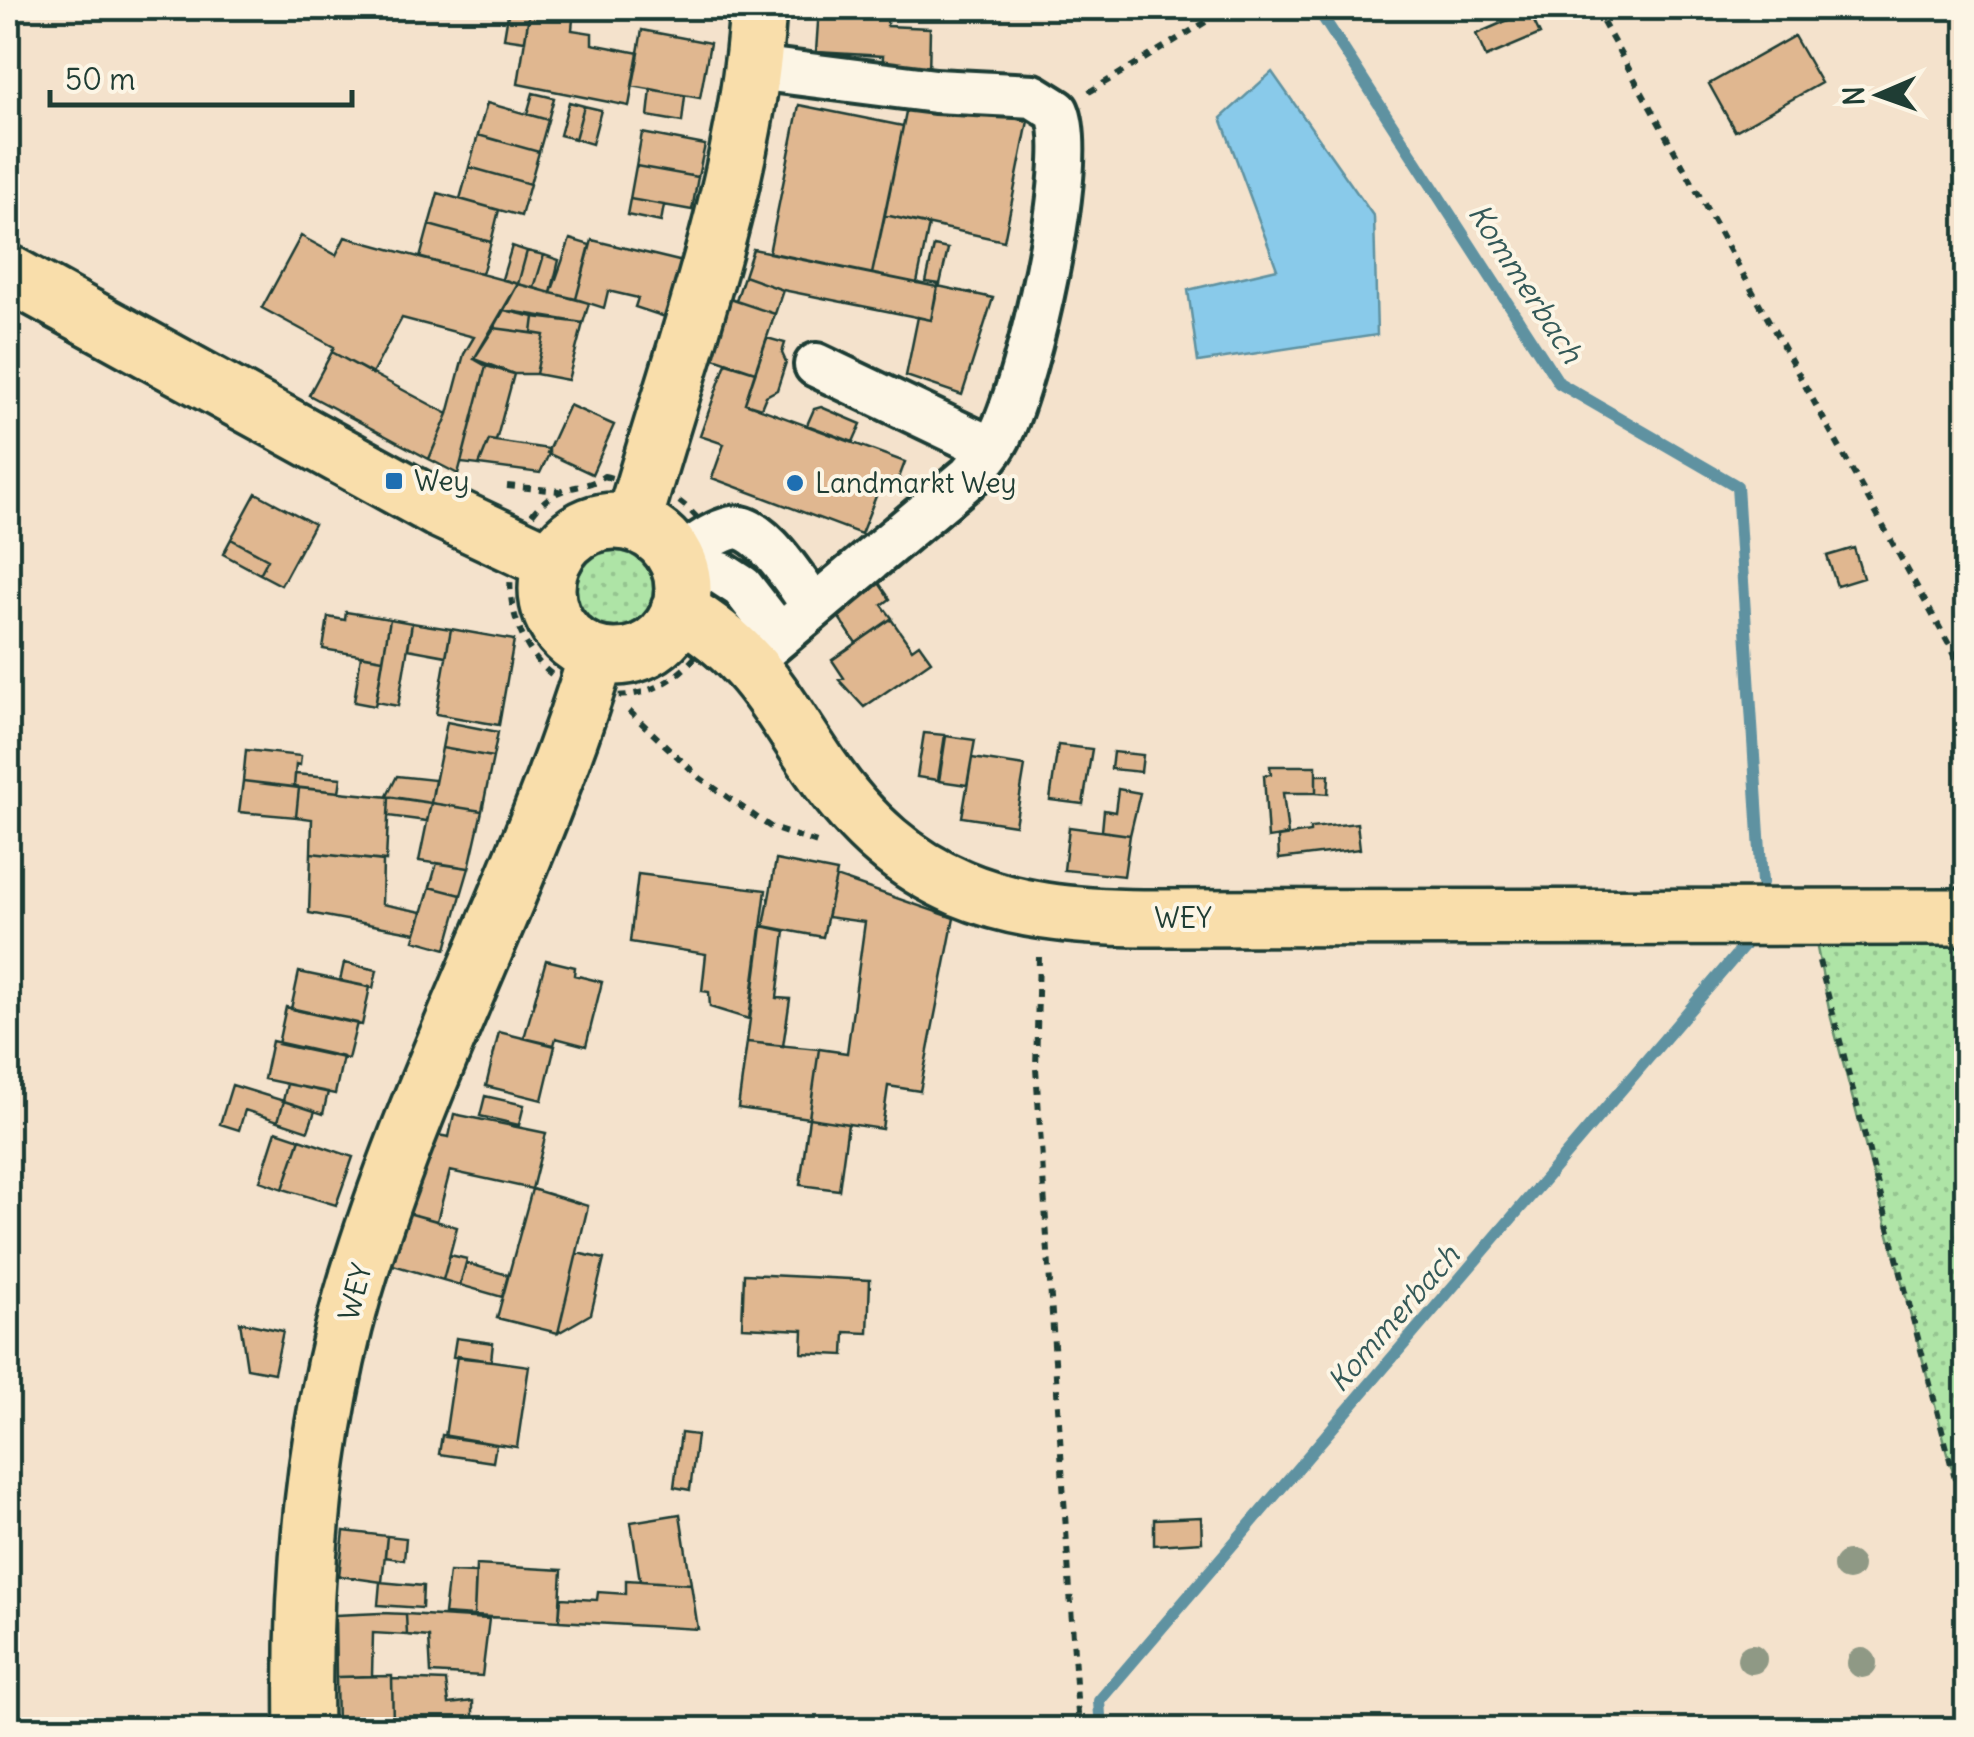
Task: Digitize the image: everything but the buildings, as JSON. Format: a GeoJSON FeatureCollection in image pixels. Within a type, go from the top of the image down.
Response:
{"type":"FeatureCollection","features":[{"type":"Feature","properties":{"kind":"main road"},"geometry":{"type":"LineString","coordinates":[[533,554],[562,543],[578,530],[610,521],[638,504],[721,224],[754,68],[758,8]]}},
{"type":"Feature","properties":{"kind":"main road"},"geometry":{"type":"LineString","coordinates":[[8,272],[163,362],[533,554],[555,622],[598,680],[718,601]]}},
{"type":"Feature","properties":{"kind":"main road","name":"WEY"},"geometry":{"type":"LineString","coordinates":[[638,504],[656,534],[718,601],[837,790],[886,840],[970,895],[1044,912],[1129,918],[1966,917]]}},
{"type":"Feature","properties":{"kind":"main road","name":"WEY"},"geometry":{"type":"LineString","coordinates":[[304,1730],[306,1600],[315,1502],[340,1348],[360,1269],[413,1119],[598,680]]}},
{"type":"Feature","properties":{"kind":"lane"},"geometry":{"type":"LineString","coordinates":[[754,68],[935,91],[1033,96],[1057,112],[1063,148],[1046,283],[1027,364],[992,449],[970,476],[814,606],[718,601],[734,527],[751,531],[814,606]]}},
{"type":"Feature","properties":{"kind":"lane"},"geometry":{"type":"LineString","coordinates":[[816,365],[992,449]]}},
{"type":"Feature","properties":{"kind":"path"},"geometry":{"type":"LineString","coordinates":[[1057,112],[1229,8]]}},
{"type":"Feature","properties":{"kind":"path"},"geometry":{"type":"LineString","coordinates":[[1594,8],[1966,675]]}},
{"type":"Feature","properties":{"kind":"path"},"geometry":{"type":"LineString","coordinates":[[604,476],[638,504],[686,507],[718,601],[669,681],[635,694],[540,666],[523,637],[510,588],[533,554],[544,504],[560,491],[588,486],[604,476]]}},
{"type":"Feature","properties":{"kind":"path"},"geometry":{"type":"LineString","coordinates":[[598,680],[700,778],[772,828],[845,851],[886,840]]}},
{"type":"Feature","properties":{"kind":"path"},"geometry":{"type":"LineString","coordinates":[[1044,912],[1036,989],[1036,1068],[1079,1730]]}},
{"type":"Feature","properties":{"kind":"path"},"geometry":{"type":"LineString","coordinates":[[1813,915],[1831,1018],[1966,1521]]}},
{"type":"Feature","properties":{"kind":"green space"},"geometry":{"type":"Polygon","coordinates":[[[615,551],[642,562],[653,589],[642,616],[615,627],[588,616],[577,589],[588,562],[615,551]]]}},
{"type":"Feature","properties":{"kind":"green space"},"geometry":{"type":"Polygon","coordinates":[[[1816,943],[1966,945],[1966,1521],[1831,1018],[1816,943]]]}},
{"type":"Feature","properties":{"kind":"water"},"geometry":{"type":"Polygon","coordinates":[[[1272,72],[1374,217],[1377,335],[1198,362],[1188,290],[1277,269],[1221,118],[1272,72]]]}},
{"type":"Feature","properties":{"kind":"waterway","name":"Kommerbach"},"geometry":{"type":"LineString","coordinates":[[1317,8],[1559,383],[1737,486],[1762,883]]}},
{"type":"Feature","properties":{"kind":"waterway","name":"Kommerbach"},"geometry":{"type":"LineString","coordinates":[[1101,1730],[1099,1701],[1744,946]]}},
{"type":"Feature","properties":{"kind":"place","name":"Wey"},"geometry":{"type":"Point","coordinates":[394,481]}},
{"type":"Feature","properties":{"kind":"place","name":"Landmarkt Wey"},"geometry":{"type":"Point","coordinates":[795,483]}}]}
